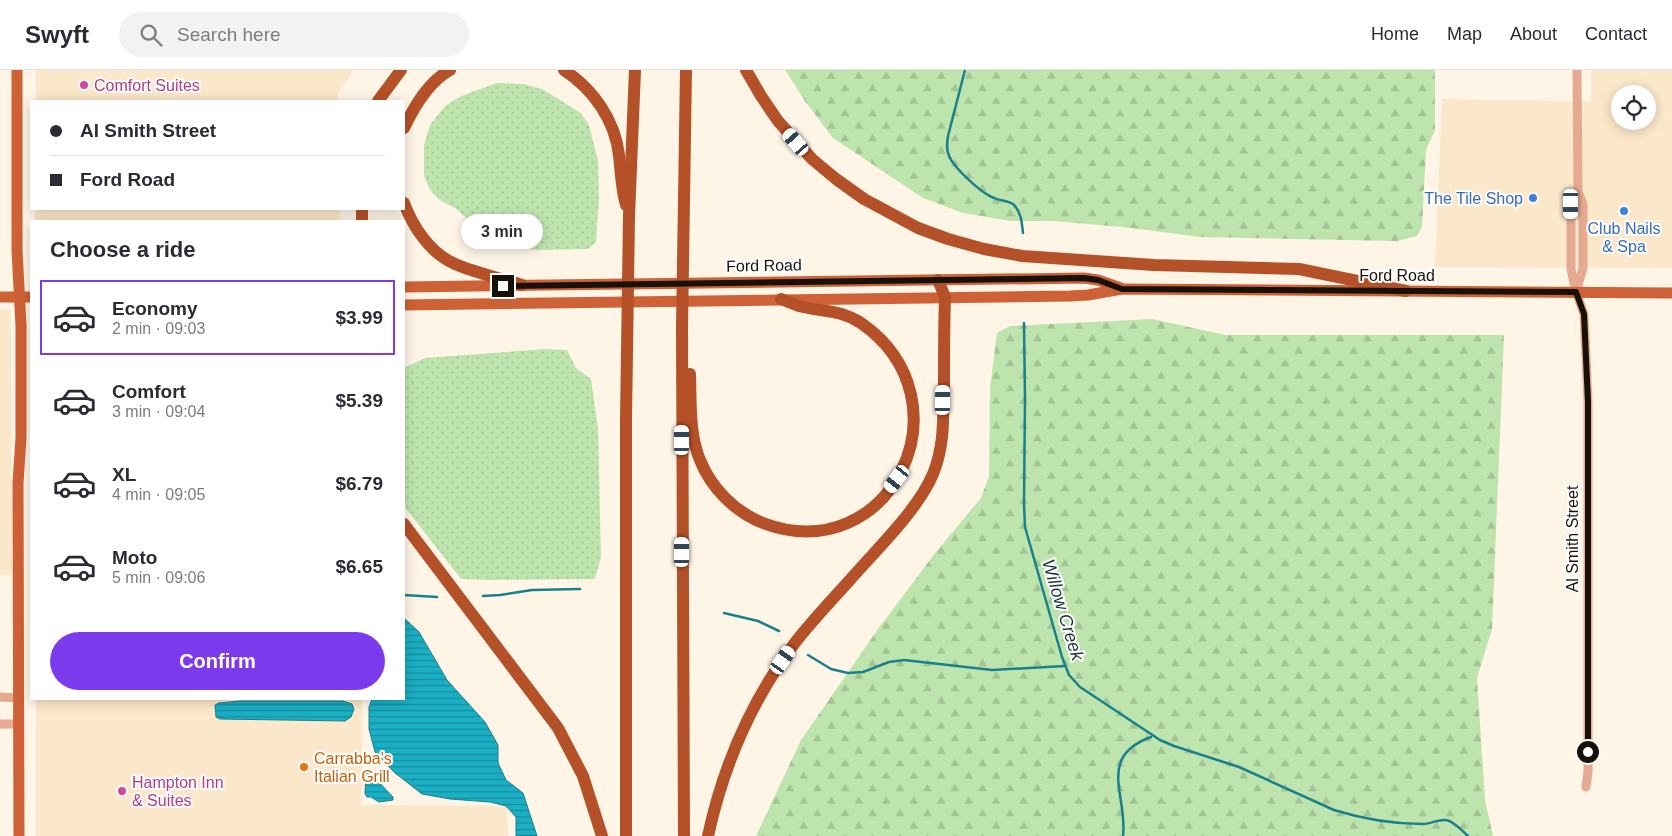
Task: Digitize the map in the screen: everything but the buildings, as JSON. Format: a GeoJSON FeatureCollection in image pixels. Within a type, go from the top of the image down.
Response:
{"type":"FeatureCollection","features":[{"type":"Feature","properties":{"kind":"highway"},"geometry":{"type":"LineString","coordinates":[[379,100],[401,70]]}},
{"type":"Feature","properties":{"kind":"highway"},"geometry":{"type":"LineString","coordinates":[[405,126],[424,94],[443,74],[450,70]]}},
{"type":"Feature","properties":{"kind":"highway"},"geometry":{"type":"LineString","coordinates":[[564,70],[575,77],[594,96],[610,121],[619,154],[621,189],[629,216]]}},
{"type":"Feature","properties":{"kind":"highway"},"geometry":{"type":"LineString","coordinates":[[626,836],[626,419],[629,216],[635,70]]}},
{"type":"Feature","properties":{"kind":"highway"},"geometry":{"type":"LineString","coordinates":[[684,836],[682,328],[686,70]]}},
{"type":"Feature","properties":{"kind":"highway"},"geometry":{"type":"LineString","coordinates":[[746,70],[778,121],[812,159],[864,199],[918,228],[948,239],[984,249],[1022,256],[1154,265],[1299,269],[1406,291]]}},
{"type":"Feature","properties":{"kind":"highway"},"geometry":{"type":"LineString","coordinates":[[405,205],[415,228],[439,254],[455,264],[522,285]]}},
{"type":"Feature","properties":{"kind":"highway"},"geometry":{"type":"LineString","coordinates":[[708,836],[720,789],[738,740],[773,674],[811,624],[904,518],[922,494],[933,474],[939,456],[943,433],[945,297],[938,280]]}},
{"type":"Feature","properties":{"kind":"highway"},"geometry":{"type":"LineString","coordinates":[[682,346],[690,367],[695,445],[707,475],[727,500],[754,519],[788,530],[818,530],[834,527],[849,521],[864,513],[888,492],[905,464],[912,442],[914,420],[909,387],[904,374],[892,354],[859,322],[834,311],[799,306],[781,299]]}},
{"type":"Feature","properties":{"kind":"highway"},"geometry":{"type":"LineString","coordinates":[[405,525],[558,728],[583,776],[602,836]]}},
{"type":"Feature","properties":{"kind":"main road"},"geometry":{"type":"LineString","coordinates":[[17,70],[17,250],[26,297],[18,483],[19,836]]}},
{"type":"Feature","properties":{"kind":"main road","name":"Ford Road"},"geometry":{"type":"LineString","coordinates":[[405,287],[1084,278],[1098,280],[1122,289]]}},
{"type":"Feature","properties":{"kind":"main road","name":"Ford Road"},"geometry":{"type":"LineString","coordinates":[[405,305],[1088,296],[1122,289],[1672,293]]}},
{"type":"Feature","properties":{"kind":"main road"},"geometry":{"type":"LineString","coordinates":[[0,297],[26,297]]}},
{"type":"Feature","properties":{"kind":"street","name":"Al Smith Street"},"geometry":{"type":"LineString","coordinates":[[1577,70],[1578,192],[1571,204],[1571,269],[1576,292],[1584,314],[1588,402],[1588,772],[1586,787]]}},
{"type":"Feature","properties":{"kind":"street"},"geometry":{"type":"LineString","coordinates":[[0,697],[18,698]]}},
{"type":"Feature","properties":{"kind":"street"},"geometry":{"type":"LineString","coordinates":[[0,724],[18,724]]}},
{"type":"Feature","properties":{"kind":"shaded area"},"geometry":{"type":"Polygon","coordinates":[[[36,70],[354,70],[338,93],[338,100],[36,100],[36,70]]]}},
{"type":"Feature","properties":{"kind":"shaded area"},"geometry":{"type":"Polygon","coordinates":[[[1591,70],[1672,70],[1672,268],[1435,267],[1442,99],[1591,102],[1591,70]]]}},
{"type":"Feature","properties":{"kind":"shaded area"},"geometry":{"type":"Polygon","coordinates":[[[35,210],[340,210],[340,220],[35,220],[35,210]]]}},
{"type":"Feature","properties":{"kind":"shaded area"},"geometry":{"type":"Polygon","coordinates":[[[11,309],[12,575],[0,575],[0,310],[11,309]]]}},
{"type":"Feature","properties":{"kind":"shaded area"},"geometry":{"type":"Polygon","coordinates":[[[36,700],[362,700],[362,805],[507,806],[508,836],[36,836],[36,700]]]}},
{"type":"Feature","properties":{"kind":"green space"},"geometry":{"type":"Polygon","coordinates":[[[785,70],[1435,70],[1435,130],[1426,150],[1422,227],[1417,236],[1397,241],[1201,237],[1123,227],[1052,221],[1011,221],[963,213],[923,198],[833,138],[805,101],[785,70]]]}},
{"type":"Feature","properties":{"kind":"green space"},"geometry":{"type":"Polygon","coordinates":[[[497,83],[523,84],[542,89],[581,113],[589,125],[598,161],[599,198],[596,242],[588,249],[536,250],[513,247],[479,229],[455,208],[441,201],[430,190],[424,176],[424,145],[430,125],[445,106],[461,96],[497,83]]]}},
{"type":"Feature","properties":{"kind":"green space"},"geometry":{"type":"Polygon","coordinates":[[[1152,319],[1226,335],[1504,335],[1492,629],[1477,678],[1485,800],[1493,836],[756,836],[801,740],[878,629],[936,552],[981,498],[989,476],[990,388],[997,333],[1010,326],[1152,319]]]}},
{"type":"Feature","properties":{"kind":"green space"},"geometry":{"type":"Polygon","coordinates":[[[545,349],[567,350],[576,368],[591,379],[598,429],[601,557],[595,579],[461,579],[405,507],[405,368],[425,358],[545,349]]]}},
{"type":"Feature","properties":{"kind":"water"},"geometry":{"type":"Polygon","coordinates":[[[405,619],[419,632],[447,680],[485,722],[498,745],[498,763],[506,780],[523,793],[537,836],[516,836],[516,817],[506,806],[490,802],[450,799],[422,794],[395,773],[375,752],[369,729],[369,707],[372,700],[405,700],[405,619]]]}},
{"type":"Feature","properties":{"kind":"water"},"geometry":{"type":"Polygon","coordinates":[[[240,701],[343,701],[352,704],[354,709],[351,717],[345,721],[220,719],[216,717],[215,705],[240,701]]]}},
{"type":"Feature","properties":{"kind":"water"},"geometry":{"type":"Polygon","coordinates":[[[366,771],[370,771],[393,797],[393,800],[379,802],[371,797],[367,797],[365,794],[366,771]]]}},
{"type":"Feature","properties":{"kind":"waterway","name":"Willow Creek"},"geometry":{"type":"LineString","coordinates":[[965,70],[948,136],[948,153],[956,167],[975,186],[996,199],[1011,203],[1016,207],[1021,217],[1023,233]]}},
{"type":"Feature","properties":{"kind":"waterway","name":"Willow Creek"},"geometry":{"type":"LineString","coordinates":[[1024,323],[1025,527],[1062,657],[1069,675],[1080,687],[1160,740],[1174,746],[1239,767],[1334,810],[1356,816],[1400,823],[1423,824],[1446,820],[1455,824],[1468,836]]}},
{"type":"Feature","properties":{"kind":"waterway"},"geometry":{"type":"LineString","coordinates":[[483,596],[532,590],[580,589]]}},
{"type":"Feature","properties":{"kind":"waterway"},"geometry":{"type":"LineString","coordinates":[[405,595],[437,597]]}},
{"type":"Feature","properties":{"kind":"waterway"},"geometry":{"type":"LineString","coordinates":[[724,613],[758,621],[779,631]]}},
{"type":"Feature","properties":{"kind":"waterway"},"geometry":{"type":"LineString","coordinates":[[808,655],[831,669],[848,673],[863,672],[889,662],[904,660],[992,670],[1065,666]]}},
{"type":"Feature","properties":{"kind":"waterway"},"geometry":{"type":"LineString","coordinates":[[1123,836],[1118,779],[1119,767],[1124,755],[1134,745],[1151,737]]}},
{"type":"Feature","properties":{"kind":"place","name":"Comfort Suites"},"geometry":{"type":"Point","coordinates":[84,85]}},
{"type":"Feature","properties":{"kind":"place","name":"The Tile Shop"},"geometry":{"type":"Point","coordinates":[1533,198]}},
{"type":"Feature","properties":{"kind":"place","name":"Club Nails & Spa"},"geometry":{"type":"Point","coordinates":[1624,211]}},
{"type":"Feature","properties":{"kind":"place","name":"Carrabba's Italian Grill"},"geometry":{"type":"Point","coordinates":[304,767]}},
{"type":"Feature","properties":{"kind":"place","name":"Hampton Inn & Suites"},"geometry":{"type":"Point","coordinates":[122,791]}},
{"type":"Feature","properties":{"kind":"route"},"geometry":{"type":"LineString","coordinates":[[503,286],[1084,278],[1098,280],[1122,289],[1576,292],[1584,314],[1588,402],[1588,752]]}}]}
